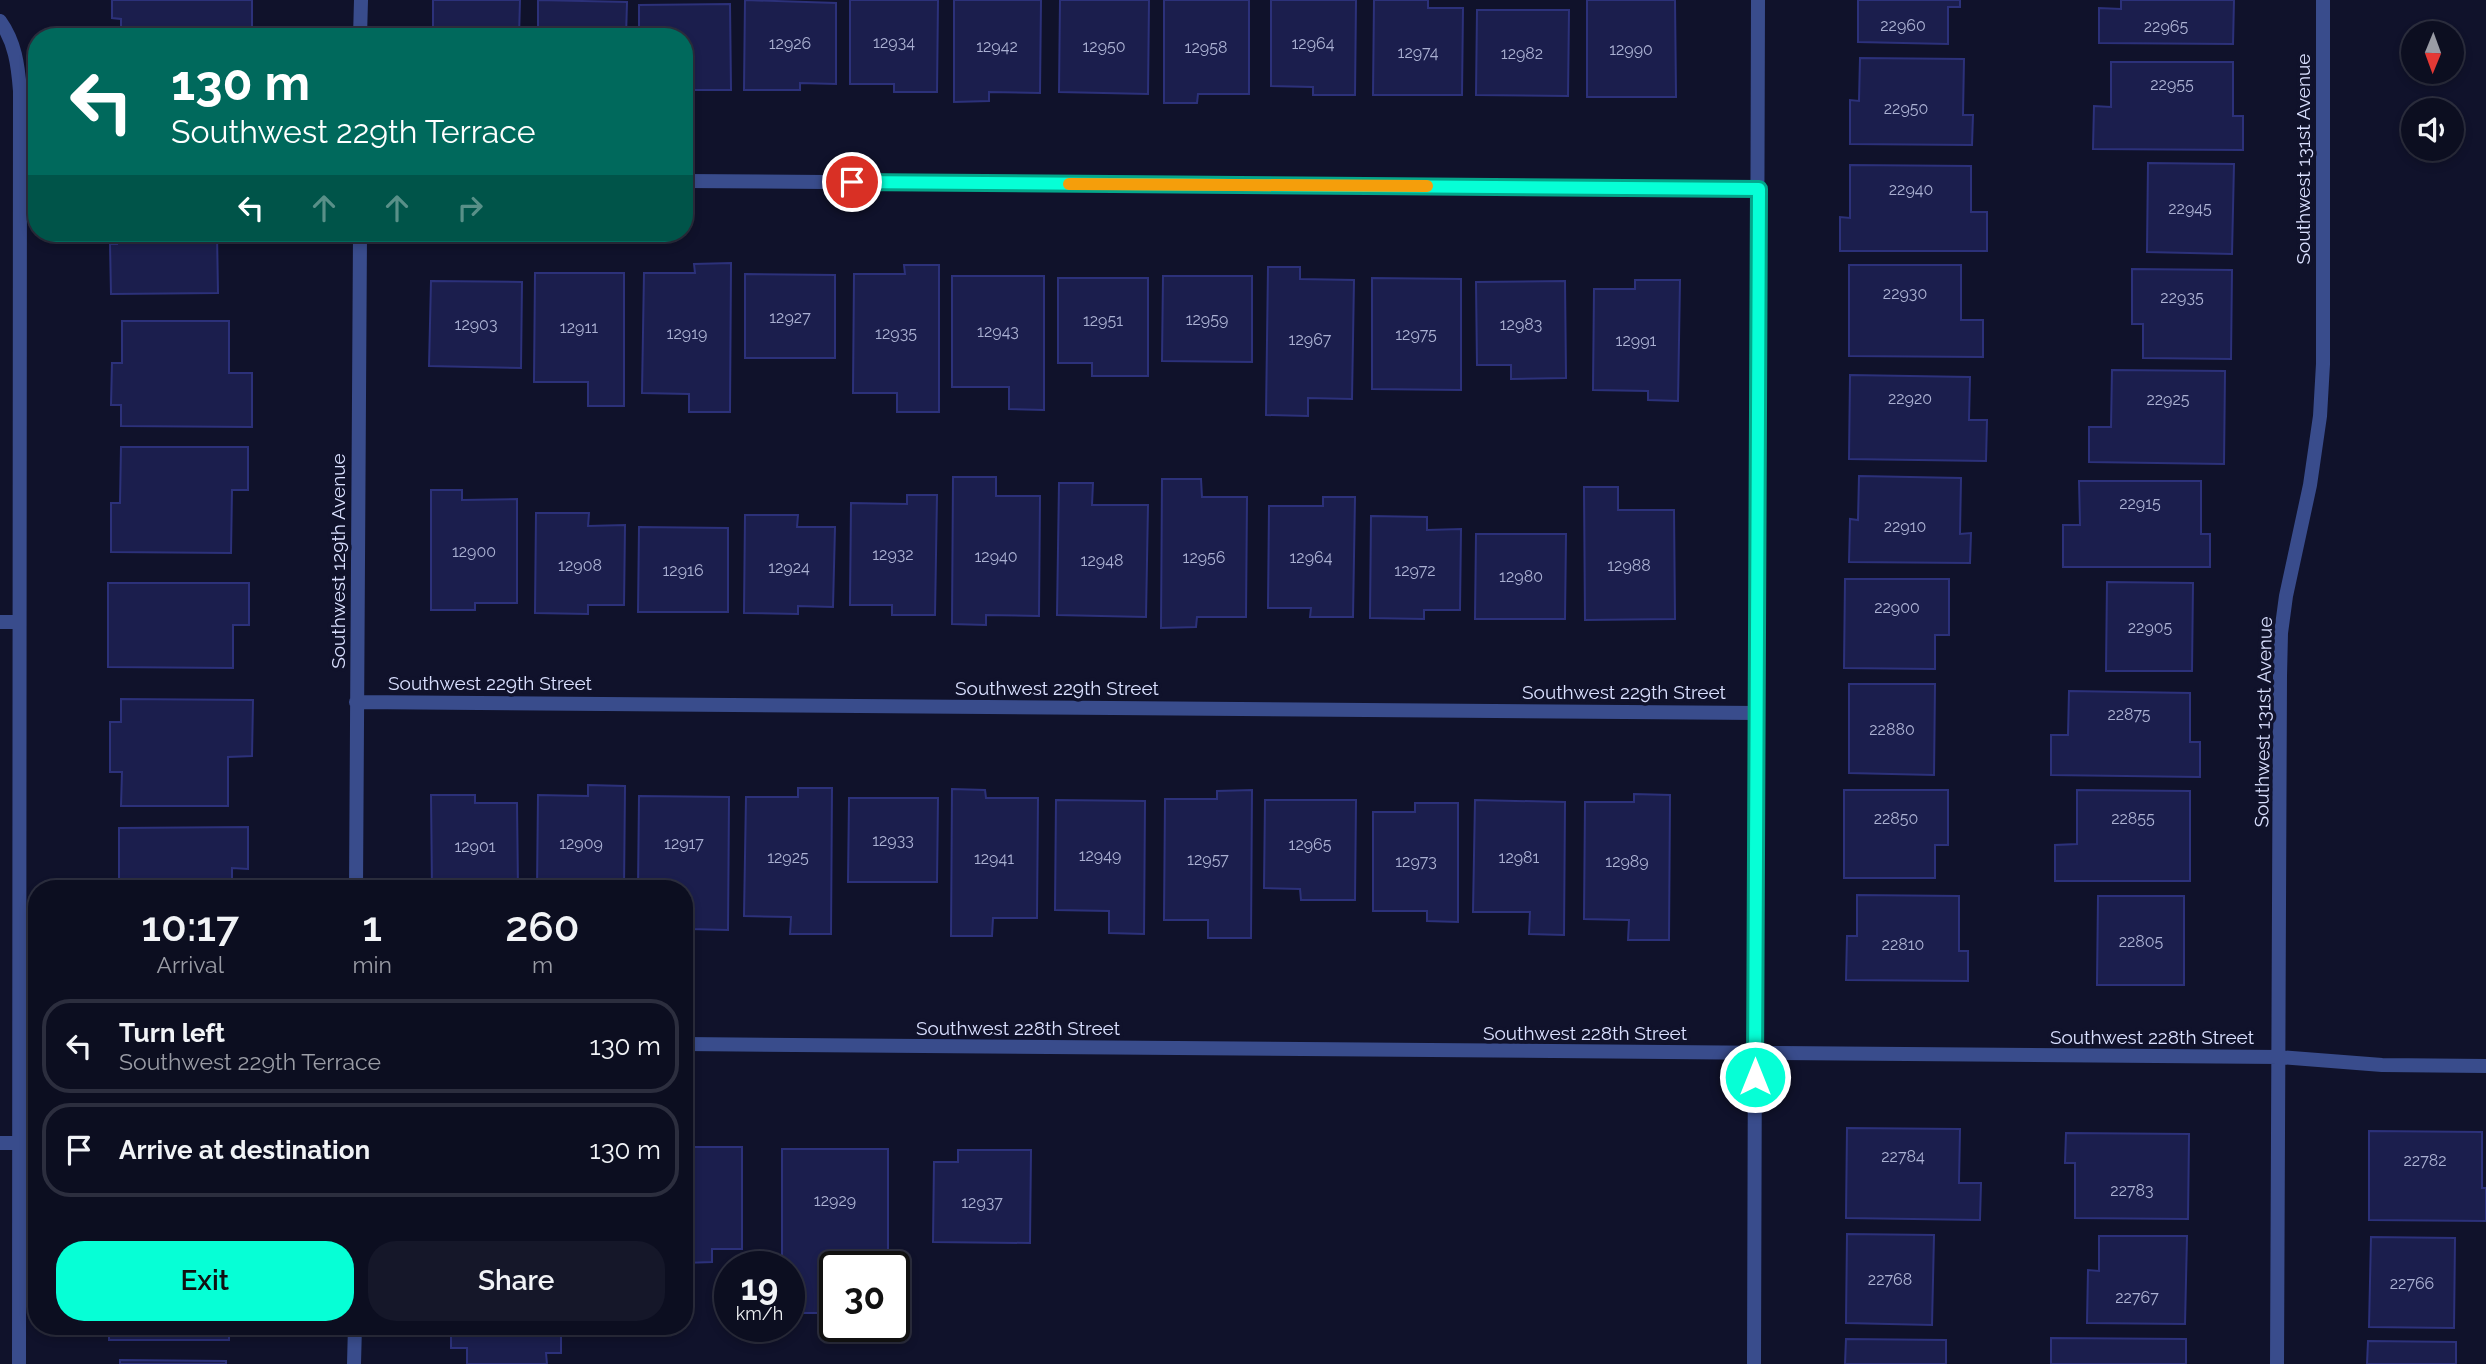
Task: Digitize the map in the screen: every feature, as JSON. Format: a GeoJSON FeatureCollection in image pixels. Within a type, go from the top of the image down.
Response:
{"type":"FeatureCollection","features":[{"type":"Feature","properties":{"kind":"street"},"geometry":{"type":"LineString","coordinates":[[360,28],[361,0]]}},
{"type":"Feature","properties":{"kind":"street"},"geometry":{"type":"LineString","coordinates":[[1754,1364],[1758,0]]}},
{"type":"Feature","properties":{"kind":"street","name":"Southwest 131st Avenue"},"geometry":{"type":"LineString","coordinates":[[2277,1364],[2281,634],[2295,549],[2310,485],[2320,416],[2323,0]]}},
{"type":"Feature","properties":{"kind":"street"},"geometry":{"type":"LineString","coordinates":[[0,21],[9,34],[18,62],[20,91],[19,1364]]}},
{"type":"Feature","properties":{"kind":"street"},"geometry":{"type":"LineString","coordinates":[[693,181],[1759,189]]}},
{"type":"Feature","properties":{"kind":"street","name":"Southwest 129th Avenue"},"geometry":{"type":"LineString","coordinates":[[356,880],[360,242]]}},
{"type":"Feature","properties":{"kind":"street"},"geometry":{"type":"LineString","coordinates":[[0,622],[19,622]]}},
{"type":"Feature","properties":{"kind":"street","name":"Southwest 229th Street"},"geometry":{"type":"LineString","coordinates":[[356,702],[1758,713]]}},
{"type":"Feature","properties":{"kind":"street","name":"Southwest 228th Street"},"geometry":{"type":"LineString","coordinates":[[693,1044],[2279,1057],[2382,1065],[2486,1066]]}},
{"type":"Feature","properties":{"kind":"street"},"geometry":{"type":"LineString","coordinates":[[0,1143],[21,1143]]}},
{"type":"Feature","properties":{"kind":"street"},"geometry":{"type":"LineString","coordinates":[[355,1335],[355,1364]]}},
{"type":"Feature","properties":{"kind":"building"},"geometry":{"type":"Polygon","coordinates":[[[112,0],[252,0],[252,28],[121,28],[121,19],[112,18],[112,0]]]}},
{"type":"Feature","properties":{"kind":"building"},"geometry":{"type":"Polygon","coordinates":[[[433,0],[520,0],[519,28],[433,28],[433,0]]]}},
{"type":"Feature","properties":{"kind":"building"},"geometry":{"type":"Polygon","coordinates":[[[538,0],[627,2],[626,28],[538,28],[538,0]]]}},
{"type":"Feature","properties":{"kind":"building"},"geometry":{"type":"Polygon","coordinates":[[[745,0],[836,3],[836,84],[800,83],[800,90],[744,90],[745,0]]]}},
{"type":"Feature","properties":{"kind":"building"},"geometry":{"type":"Polygon","coordinates":[[[850,0],[938,0],[937,92],[894,92],[894,84],[850,84],[850,0]]]}},
{"type":"Feature","properties":{"kind":"building"},"geometry":{"type":"Polygon","coordinates":[[[954,0],[1041,0],[1040,93],[989,92],[989,101],[954,102],[954,0]]]}},
{"type":"Feature","properties":{"kind":"building"},"geometry":{"type":"Polygon","coordinates":[[[1060,0],[1149,0],[1148,94],[1059,92],[1060,0]]]}},
{"type":"Feature","properties":{"kind":"building"},"geometry":{"type":"Polygon","coordinates":[[[1164,0],[1249,0],[1249,94],[1198,94],[1197,103],[1164,103],[1164,0]]]}},
{"type":"Feature","properties":{"kind":"building"},"geometry":{"type":"Polygon","coordinates":[[[1271,0],[1356,0],[1355,95],[1313,95],[1313,87],[1271,86],[1271,0]]]}},
{"type":"Feature","properties":{"kind":"building"},"geometry":{"type":"Polygon","coordinates":[[[1374,0],[1428,0],[1428,8],[1463,8],[1462,95],[1373,95],[1374,0]]]}},
{"type":"Feature","properties":{"kind":"building"},"geometry":{"type":"Polygon","coordinates":[[[1587,0],[1675,0],[1676,97],[1587,97],[1587,0]]]}},
{"type":"Feature","properties":{"kind":"building"},"geometry":{"type":"Polygon","coordinates":[[[1858,0],[1960,0],[1960,7],[1948,7],[1948,44],[1858,42],[1858,0]]]}},
{"type":"Feature","properties":{"kind":"building"},"geometry":{"type":"Polygon","coordinates":[[[2121,0],[2234,0],[2233,44],[2099,43],[2099,8],[2121,9],[2121,0]]]}},
{"type":"Feature","properties":{"kind":"building"},"geometry":{"type":"Polygon","coordinates":[[[730,4],[731,90],[693,90],[693,28],[639,28],[639,5],[730,4]]]}},
{"type":"Feature","properties":{"kind":"building"},"geometry":{"type":"Polygon","coordinates":[[[1477,10],[1569,10],[1568,96],[1476,95],[1477,10]]]}},
{"type":"Feature","properties":{"kind":"building"},"geometry":{"type":"Polygon","coordinates":[[[1860,58],[1964,59],[1963,115],[1973,115],[1972,145],[1850,144],[1850,100],[1859,101],[1860,58]]]}},
{"type":"Feature","properties":{"kind":"building"},"geometry":{"type":"Polygon","coordinates":[[[2111,62],[2233,62],[2233,116],[2243,116],[2243,150],[2093,149],[2094,106],[2111,107],[2111,62]]]}},
{"type":"Feature","properties":{"kind":"building"},"geometry":{"type":"Polygon","coordinates":[[[2148,163],[2234,164],[2232,254],[2147,252],[2148,163]]]}},
{"type":"Feature","properties":{"kind":"building"},"geometry":{"type":"Polygon","coordinates":[[[1850,165],[1971,166],[1971,212],[1987,212],[1987,251],[1840,251],[1840,217],[1850,218],[1850,165]]]}},
{"type":"Feature","properties":{"kind":"building"},"geometry":{"type":"Polygon","coordinates":[[[217,242],[218,293],[111,294],[110,244],[217,242]]]}},
{"type":"Feature","properties":{"kind":"building"},"geometry":{"type":"Polygon","coordinates":[[[731,263],[730,412],[689,412],[689,394],[642,393],[644,273],[695,273],[694,264],[731,263]]]}},
{"type":"Feature","properties":{"kind":"building"},"geometry":{"type":"Polygon","coordinates":[[[904,265],[939,265],[939,412],[897,412],[897,393],[853,393],[854,274],[905,274],[904,265]]]}},
{"type":"Feature","properties":{"kind":"building"},"geometry":{"type":"Polygon","coordinates":[[[1849,265],[1961,265],[1961,320],[1983,320],[1983,357],[1849,356],[1849,265]]]}},
{"type":"Feature","properties":{"kind":"building"},"geometry":{"type":"Polygon","coordinates":[[[1268,267],[1300,267],[1300,279],[1354,280],[1352,399],[1308,398],[1308,416],[1266,415],[1268,267]]]}},
{"type":"Feature","properties":{"kind":"building"},"geometry":{"type":"Polygon","coordinates":[[[2132,269],[2232,270],[2231,359],[2143,358],[2143,324],[2132,324],[2132,269]]]}},
{"type":"Feature","properties":{"kind":"building"},"geometry":{"type":"Polygon","coordinates":[[[535,273],[624,273],[624,406],[588,406],[588,382],[534,382],[535,273]]]}},
{"type":"Feature","properties":{"kind":"building"},"geometry":{"type":"Polygon","coordinates":[[[745,274],[835,275],[835,358],[745,358],[745,274]]]}},
{"type":"Feature","properties":{"kind":"building"},"geometry":{"type":"Polygon","coordinates":[[[952,276],[1044,276],[1044,410],[1009,409],[1009,387],[952,387],[952,276]]]}},
{"type":"Feature","properties":{"kind":"building"},"geometry":{"type":"Polygon","coordinates":[[[1163,276],[1252,276],[1252,362],[1162,361],[1163,276]]]}},
{"type":"Feature","properties":{"kind":"building"},"geometry":{"type":"Polygon","coordinates":[[[1058,278],[1148,278],[1148,376],[1092,376],[1092,363],[1058,363],[1058,278]]]}},
{"type":"Feature","properties":{"kind":"building"},"geometry":{"type":"Polygon","coordinates":[[[1372,278],[1461,279],[1461,390],[1372,389],[1372,278]]]}},
{"type":"Feature","properties":{"kind":"building"},"geometry":{"type":"Polygon","coordinates":[[[1635,280],[1680,280],[1678,401],[1648,400],[1648,391],[1593,390],[1594,289],[1635,289],[1635,280]]]}},
{"type":"Feature","properties":{"kind":"building"},"geometry":{"type":"Polygon","coordinates":[[[431,281],[522,282],[521,368],[429,366],[431,281]]]}},
{"type":"Feature","properties":{"kind":"building"},"geometry":{"type":"Polygon","coordinates":[[[1565,281],[1566,378],[1511,379],[1511,365],[1477,365],[1476,282],[1565,281]]]}},
{"type":"Feature","properties":{"kind":"building"},"geometry":{"type":"Polygon","coordinates":[[[122,321],[229,321],[229,373],[252,373],[252,427],[121,426],[121,405],[111,405],[112,363],[122,363],[122,321]]]}},
{"type":"Feature","properties":{"kind":"building"},"geometry":{"type":"Polygon","coordinates":[[[2112,370],[2225,371],[2224,464],[2089,462],[2089,427],[2111,427],[2112,370]]]}},
{"type":"Feature","properties":{"kind":"building"},"geometry":{"type":"Polygon","coordinates":[[[1850,375],[1970,377],[1969,420],[1987,420],[1986,461],[1849,459],[1850,375]]]}},
{"type":"Feature","properties":{"kind":"building"},"geometry":{"type":"Polygon","coordinates":[[[121,447],[248,447],[248,490],[232,490],[231,553],[111,552],[111,503],[120,503],[121,447]]]}},
{"type":"Feature","properties":{"kind":"building"},"geometry":{"type":"Polygon","coordinates":[[[1859,476],[1961,478],[1960,534],[1971,533],[1970,563],[1849,562],[1850,519],[1858,520],[1859,476]]]}},
{"type":"Feature","properties":{"kind":"building"},"geometry":{"type":"Polygon","coordinates":[[[953,477],[996,477],[996,496],[1040,496],[1039,616],[986,615],[986,625],[952,624],[953,477]]]}},
{"type":"Feature","properties":{"kind":"building"},"geometry":{"type":"Polygon","coordinates":[[[1162,479],[1201,479],[1202,497],[1247,497],[1246,617],[1197,617],[1196,627],[1161,628],[1162,479]]]}},
{"type":"Feature","properties":{"kind":"building"},"geometry":{"type":"Polygon","coordinates":[[[2079,481],[2201,481],[2201,534],[2210,534],[2210,567],[2063,567],[2063,525],[2080,525],[2079,481]]]}},
{"type":"Feature","properties":{"kind":"building"},"geometry":{"type":"Polygon","coordinates":[[[1059,483],[1093,483],[1092,505],[1148,505],[1146,617],[1057,615],[1059,483]]]}},
{"type":"Feature","properties":{"kind":"building"},"geometry":{"type":"Polygon","coordinates":[[[1584,487],[1618,487],[1618,510],[1674,510],[1675,619],[1585,620],[1584,487]]]}},
{"type":"Feature","properties":{"kind":"building"},"geometry":{"type":"Polygon","coordinates":[[[431,490],[462,490],[462,500],[517,499],[517,603],[475,603],[475,610],[431,610],[431,490]]]}},
{"type":"Feature","properties":{"kind":"building"},"geometry":{"type":"Polygon","coordinates":[[[907,495],[937,495],[935,615],[892,615],[892,605],[850,605],[851,503],[907,504],[907,495]]]}},
{"type":"Feature","properties":{"kind":"building"},"geometry":{"type":"Polygon","coordinates":[[[1323,497],[1355,497],[1353,617],[1310,617],[1311,608],[1268,608],[1269,506],[1323,506],[1323,497]]]}},
{"type":"Feature","properties":{"kind":"building"},"geometry":{"type":"Polygon","coordinates":[[[536,513],[589,513],[588,526],[625,525],[624,605],[588,605],[588,614],[535,613],[536,513]]]}},
{"type":"Feature","properties":{"kind":"building"},"geometry":{"type":"Polygon","coordinates":[[[745,515],[798,515],[797,527],[835,527],[833,607],[798,606],[798,614],[744,613],[745,515]]]}},
{"type":"Feature","properties":{"kind":"building"},"geometry":{"type":"Polygon","coordinates":[[[1371,516],[1427,517],[1427,530],[1461,529],[1460,610],[1424,610],[1424,619],[1370,618],[1371,516]]]}},
{"type":"Feature","properties":{"kind":"building"},"geometry":{"type":"Polygon","coordinates":[[[639,527],[728,528],[728,612],[638,612],[639,527]]]}},
{"type":"Feature","properties":{"kind":"building"},"geometry":{"type":"Polygon","coordinates":[[[1476,534],[1566,534],[1565,619],[1475,619],[1476,534]]]}},
{"type":"Feature","properties":{"kind":"building"},"geometry":{"type":"Polygon","coordinates":[[[1845,579],[1949,579],[1949,635],[1935,635],[1935,669],[1844,668],[1845,579]]]}},
{"type":"Feature","properties":{"kind":"building"},"geometry":{"type":"Polygon","coordinates":[[[2107,582],[2193,583],[2192,671],[2106,671],[2107,582]]]}},
{"type":"Feature","properties":{"kind":"building"},"geometry":{"type":"Polygon","coordinates":[[[108,583],[249,583],[249,625],[233,625],[233,668],[108,667],[108,583]]]}},
{"type":"Feature","properties":{"kind":"building"},"geometry":{"type":"Polygon","coordinates":[[[1849,684],[1935,684],[1934,775],[1849,773],[1849,684]]]}},
{"type":"Feature","properties":{"kind":"building"},"geometry":{"type":"Polygon","coordinates":[[[2069,691],[2190,693],[2190,742],[2200,742],[2200,777],[2051,775],[2051,735],[2068,735],[2069,691]]]}},
{"type":"Feature","properties":{"kind":"building"},"geometry":{"type":"Polygon","coordinates":[[[121,699],[253,700],[252,756],[228,757],[228,806],[121,806],[122,772],[110,772],[110,722],[121,722],[121,699]]]}},
{"type":"Feature","properties":{"kind":"building"},"geometry":{"type":"Polygon","coordinates":[[[588,785],[625,786],[624,880],[537,880],[538,795],[588,796],[588,785]]]}},
{"type":"Feature","properties":{"kind":"building"},"geometry":{"type":"Polygon","coordinates":[[[798,788],[832,788],[831,934],[790,934],[791,917],[744,916],[746,797],[798,797],[798,788]]]}},
{"type":"Feature","properties":{"kind":"building"},"geometry":{"type":"Polygon","coordinates":[[[952,789],[985,790],[986,798],[1038,798],[1037,918],[993,918],[992,936],[951,936],[952,789]]]}},
{"type":"Feature","properties":{"kind":"building"},"geometry":{"type":"Polygon","coordinates":[[[1252,790],[1251,938],[1208,938],[1208,920],[1164,920],[1165,799],[1217,799],[1217,791],[1252,790]]]}},
{"type":"Feature","properties":{"kind":"building"},"geometry":{"type":"Polygon","coordinates":[[[1844,790],[1948,790],[1948,845],[1935,845],[1935,878],[1844,878],[1844,790]]]}},
{"type":"Feature","properties":{"kind":"building"},"geometry":{"type":"Polygon","coordinates":[[[2077,790],[2190,791],[2190,881],[2055,881],[2055,845],[2077,844],[2077,790]]]}},
{"type":"Feature","properties":{"kind":"building"},"geometry":{"type":"Polygon","coordinates":[[[1634,794],[1670,795],[1669,940],[1628,940],[1629,920],[1584,919],[1585,802],[1634,802],[1634,794]]]}},
{"type":"Feature","properties":{"kind":"building"},"geometry":{"type":"Polygon","coordinates":[[[431,795],[475,795],[475,803],[517,803],[518,880],[432,880],[431,795]]]}},
{"type":"Feature","properties":{"kind":"building"},"geometry":{"type":"Polygon","coordinates":[[[639,796],[729,797],[728,930],[693,929],[693,880],[638,880],[639,796]]]}},
{"type":"Feature","properties":{"kind":"building"},"geometry":{"type":"Polygon","coordinates":[[[849,798],[938,798],[937,882],[848,882],[849,798]]]}},
{"type":"Feature","properties":{"kind":"building"},"geometry":{"type":"Polygon","coordinates":[[[1056,800],[1145,801],[1144,934],[1109,933],[1109,911],[1055,910],[1056,800]]]}},
{"type":"Feature","properties":{"kind":"building"},"geometry":{"type":"Polygon","coordinates":[[[1265,800],[1356,800],[1355,900],[1301,900],[1300,889],[1264,888],[1265,800]]]}},
{"type":"Feature","properties":{"kind":"building"},"geometry":{"type":"Polygon","coordinates":[[[1475,800],[1565,802],[1564,935],[1529,934],[1530,912],[1473,912],[1475,800]]]}},
{"type":"Feature","properties":{"kind":"building"},"geometry":{"type":"Polygon","coordinates":[[[1415,803],[1458,803],[1458,922],[1427,921],[1427,911],[1373,911],[1373,812],[1415,812],[1415,803]]]}},
{"type":"Feature","properties":{"kind":"building"},"geometry":{"type":"Polygon","coordinates":[[[248,827],[248,869],[232,868],[232,880],[119,880],[119,828],[248,827]]]}},
{"type":"Feature","properties":{"kind":"building"},"geometry":{"type":"Polygon","coordinates":[[[1857,895],[1959,896],[1959,951],[1968,951],[1968,981],[1846,980],[1847,936],[1857,936],[1857,895]]]}},
{"type":"Feature","properties":{"kind":"building"},"geometry":{"type":"Polygon","coordinates":[[[2098,896],[2184,896],[2184,985],[2097,985],[2098,896]]]}},
{"type":"Feature","properties":{"kind":"building"},"geometry":{"type":"Polygon","coordinates":[[[1847,1128],[1960,1129],[1959,1183],[1981,1183],[1980,1220],[1846,1218],[1847,1128]]]}},
{"type":"Feature","properties":{"kind":"building"},"geometry":{"type":"Polygon","coordinates":[[[2369,1131],[2482,1132],[2482,1188],[2486,1188],[2486,1221],[2369,1220],[2369,1131]]]}},
{"type":"Feature","properties":{"kind":"building"},"geometry":{"type":"Polygon","coordinates":[[[2066,1133],[2189,1134],[2188,1219],[2075,1218],[2075,1163],[2065,1163],[2066,1133]]]}},
{"type":"Feature","properties":{"kind":"building"},"geometry":{"type":"Polygon","coordinates":[[[693,1147],[742,1147],[742,1249],[712,1249],[712,1262],[693,1263],[693,1147]]]}},
{"type":"Feature","properties":{"kind":"building"},"geometry":{"type":"Polygon","coordinates":[[[782,1149],[888,1149],[888,1250],[819,1251],[819,1313],[805,1313],[805,1251],[782,1251],[782,1149]]]}},
{"type":"Feature","properties":{"kind":"building"},"geometry":{"type":"Polygon","coordinates":[[[958,1150],[1031,1150],[1030,1243],[933,1242],[934,1162],[958,1162],[958,1150]]]}},
{"type":"Feature","properties":{"kind":"building"},"geometry":{"type":"Polygon","coordinates":[[[1847,1234],[1934,1235],[1932,1325],[1846,1323],[1847,1234]]]}},
{"type":"Feature","properties":{"kind":"building"},"geometry":{"type":"Polygon","coordinates":[[[2099,1236],[2187,1236],[2185,1324],[2087,1323],[2088,1270],[2099,1271],[2099,1236]]]}},
{"type":"Feature","properties":{"kind":"building"},"geometry":{"type":"Polygon","coordinates":[[[2371,1237],[2455,1238],[2454,1328],[2369,1327],[2371,1237]]]}},
{"type":"Feature","properties":{"kind":"building"},"geometry":{"type":"Polygon","coordinates":[[[109,1335],[229,1335],[229,1340],[109,1340],[109,1335]]]}},
{"type":"Feature","properties":{"kind":"building"},"geometry":{"type":"Polygon","coordinates":[[[451,1335],[561,1335],[561,1353],[546,1353],[547,1364],[467,1364],[467,1348],[451,1348],[451,1335]]]}},
{"type":"Feature","properties":{"kind":"building"},"geometry":{"type":"Polygon","coordinates":[[[2051,1338],[2186,1339],[2186,1364],[2051,1364],[2051,1338]]]}},
{"type":"Feature","properties":{"kind":"building"},"geometry":{"type":"Polygon","coordinates":[[[1846,1339],[1946,1340],[1946,1364],[1845,1364],[1846,1339]]]}},
{"type":"Feature","properties":{"kind":"building"},"geometry":{"type":"Polygon","coordinates":[[[2368,1341],[2456,1342],[2456,1364],[2367,1364],[2368,1341]]]}},
{"type":"Feature","properties":{"kind":"building"},"geometry":{"type":"Polygon","coordinates":[[[120,1360],[226,1361],[226,1364],[120,1364],[120,1360]]]}},
{"type":"Feature","properties":{"kind":"slow traffic"},"geometry":{"type":"LineString","coordinates":[[1069,184],[1427,186]]}},
{"type":"Feature","properties":{"kind":"route"},"geometry":{"type":"LineString","coordinates":[[852,182],[1759,189],[1755,1077]]}}]}
